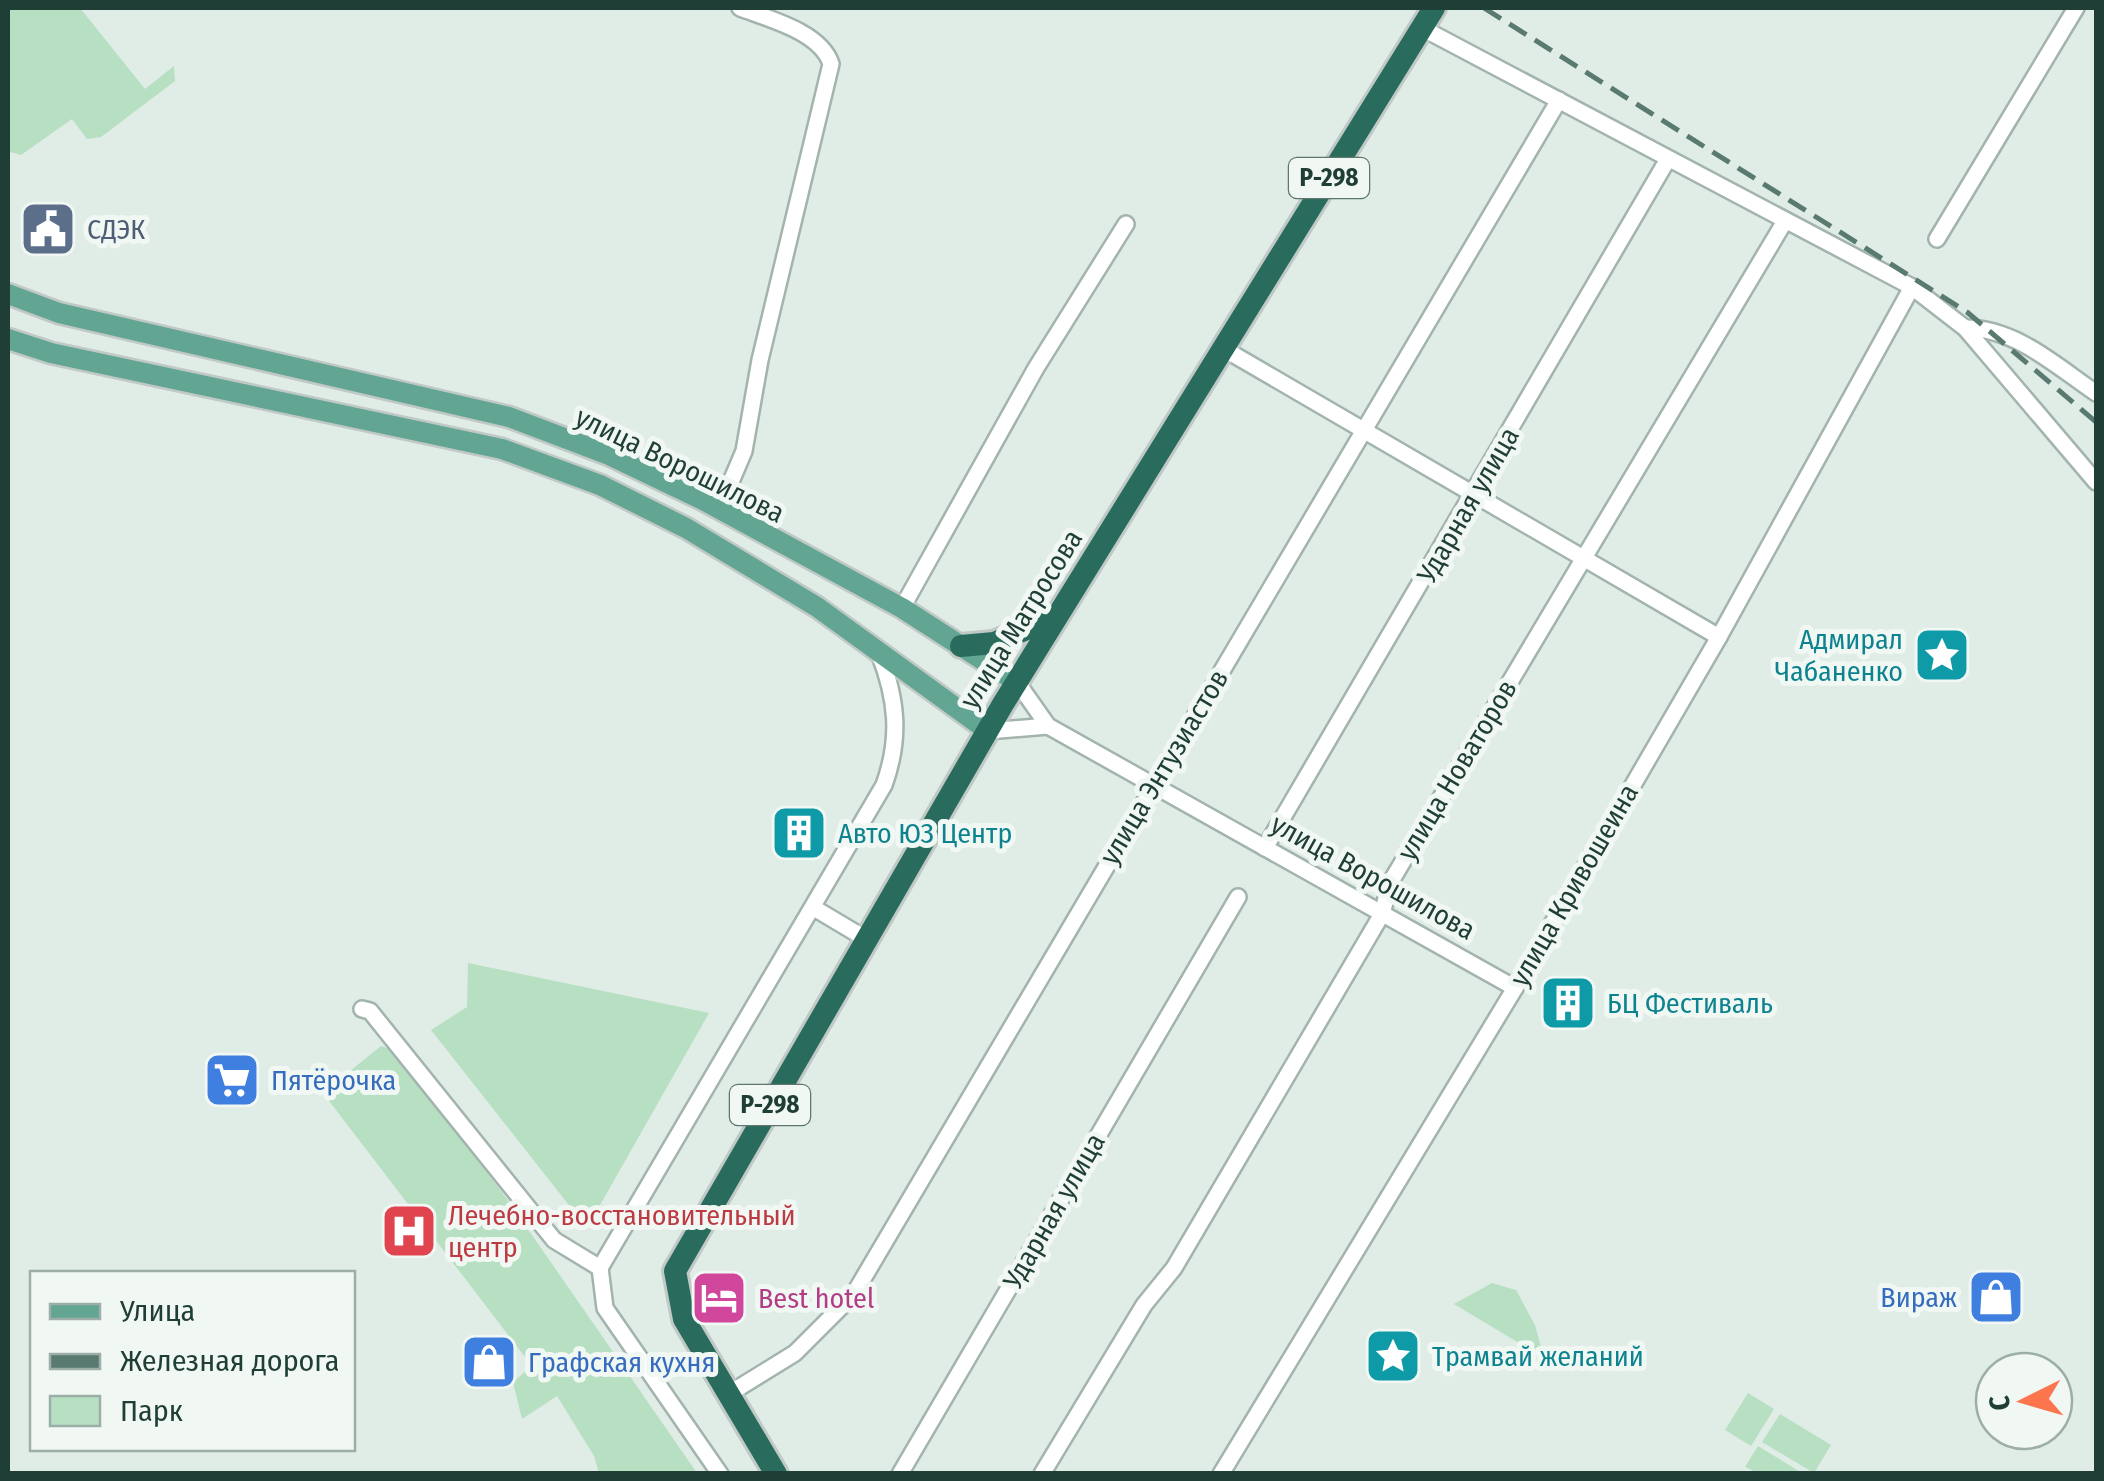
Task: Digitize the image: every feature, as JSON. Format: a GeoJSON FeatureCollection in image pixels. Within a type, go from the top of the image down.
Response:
{"type":"FeatureCollection","features":[{"type":"Feature","properties":{"kind":"highway","name":"улица Матросова"},"geometry":{"type":"LineString","coordinates":[[727,1395],[684,1319],[675,1272],[1017,682],[1428,18]]}},
{"type":"Feature","properties":{"kind":"highway"},"geometry":{"type":"LineString","coordinates":[[962,646],[994,643],[1058,615]]}},
{"type":"Feature","properties":{"kind":"highway","name":"Р-298"},"geometry":{"type":"LineString","coordinates":[[727,1395],[778,1472]]}},
{"type":"Feature","properties":{"kind":"main road","name":"улица Ворошилова"},"geometry":{"type":"LineString","coordinates":[[8,294],[59,314],[509,416],[609,455],[720,510],[902,608],[1017,682]]}},
{"type":"Feature","properties":{"kind":"main road","name":"улица Ворошилова"},"geometry":{"type":"LineString","coordinates":[[8,339],[51,353],[502,449],[600,486],[686,528],[817,607],[988,731]]}},
{"type":"Feature","properties":{"kind":"street"},"geometry":{"type":"LineString","coordinates":[[720,510],[744,452],[760,360],[830,64],[826,50],[810,40],[740,8]]}},
{"type":"Feature","properties":{"kind":"street"},"geometry":{"type":"LineString","coordinates":[[1937,239],[2076,8]]}},
{"type":"Feature","properties":{"kind":"street"},"geometry":{"type":"LineString","coordinates":[[1428,18],[1559,100],[1912,287],[1966,328],[2096,482]]}},
{"type":"Feature","properties":{"kind":"street","name":"улица Энтузиастов"},"geometry":{"type":"LineString","coordinates":[[727,1395],[795,1353],[854,1294],[1559,100]]}},
{"type":"Feature","properties":{"kind":"street","name":"Ударная улица"},"geometry":{"type":"LineString","coordinates":[[1265,848],[1668,159]]}},
{"type":"Feature","properties":{"kind":"street","name":"улица Новаторов"},"geometry":{"type":"LineString","coordinates":[[1042,1474],[1144,1305],[1174,1268],[1382,914],[1390,882],[1785,222]]}},
{"type":"Feature","properties":{"kind":"street"},"geometry":{"type":"LineString","coordinates":[[902,608],[1036,368],[1126,224]]}},
{"type":"Feature","properties":{"kind":"street","name":"улица Кривошеина"},"geometry":{"type":"LineString","coordinates":[[1221,1474],[1515,988],[1718,636],[1912,287]]}},
{"type":"Feature","properties":{"kind":"street"},"geometry":{"type":"LineString","coordinates":[[1966,328],[1987,328],[2022,342],[2096,393]]}},
{"type":"Feature","properties":{"kind":"street"},"geometry":{"type":"LineString","coordinates":[[1224,349],[1718,636]]}},
{"type":"Feature","properties":{"kind":"street"},"geometry":{"type":"LineString","coordinates":[[720,1474],[604,1308],[600,1268],[884,785],[894,756],[896,694],[878,650]]}},
{"type":"Feature","properties":{"kind":"street","name":"улица Ворошилова"},"geometry":{"type":"LineString","coordinates":[[1017,682],[1048,726],[1155,782],[1515,988]]}},
{"type":"Feature","properties":{"kind":"street"},"geometry":{"type":"LineString","coordinates":[[988,731],[1048,726]]}},
{"type":"Feature","properties":{"kind":"street","name":"Ударная улица"},"geometry":{"type":"LineString","coordinates":[[900,1474],[1238,898]]}},
{"type":"Feature","properties":{"kind":"street"},"geometry":{"type":"LineString","coordinates":[[814,908],[866,938]]}},
{"type":"Feature","properties":{"kind":"street"},"geometry":{"type":"LineString","coordinates":[[362,1008],[370,1011],[554,1240],[600,1268]]}},
{"type":"Feature","properties":{"kind":"green space"},"geometry":{"type":"Polygon","coordinates":[[[8,8],[80,8],[145,89],[174,66],[175,81],[101,137],[87,139],[72,119],[21,155],[10,152],[8,8]]]}},
{"type":"Feature","properties":{"kind":"green space"},"geometry":{"type":"Polygon","coordinates":[[[468,963],[709,1013],[587,1228],[431,1030],[467,1007],[468,963]]]}},
{"type":"Feature","properties":{"kind":"green space"},"geometry":{"type":"Polygon","coordinates":[[[381,1046],[396,1051],[507,1199],[697,1473],[599,1473],[594,1456],[557,1396],[522,1419],[513,1382],[532,1366],[323,1093],[381,1046]]]}},
{"type":"Feature","properties":{"kind":"green space"},"geometry":{"type":"Polygon","coordinates":[[[1492,1283],[1516,1290],[1535,1325],[1544,1358],[1454,1304],[1492,1283]]]}},
{"type":"Feature","properties":{"kind":"green space"},"geometry":{"type":"Polygon","coordinates":[[[1748,1393],[1774,1409],[1751,1446],[1725,1430],[1748,1393]]]}},
{"type":"Feature","properties":{"kind":"green space"},"geometry":{"type":"Polygon","coordinates":[[[1780,1414],[1831,1445],[1814,1473],[1762,1442],[1780,1414]]]}},
{"type":"Feature","properties":{"kind":"green space"},"geometry":{"type":"Polygon","coordinates":[[[1758,1446],[1802,1473],[1758,1473],[1745,1467],[1758,1446]]]}},
{"type":"Feature","properties":{"kind":"railway"},"geometry":{"type":"LineString","coordinates":[[1484,8],[1967,312],[2096,422]]}},
{"type":"Feature","properties":{"kind":"place","name":"СДЭК"},"geometry":{"type":"Point","coordinates":[48,229]}},
{"type":"Feature","properties":{"kind":"place","name":"Адмирал Чабаненко"},"geometry":{"type":"Point","coordinates":[1942,655]}},
{"type":"Feature","properties":{"kind":"place","name":"Авто ЮЗ Центр"},"geometry":{"type":"Point","coordinates":[799,833]}},
{"type":"Feature","properties":{"kind":"place","name":"БЦ Фестиваль"},"geometry":{"type":"Point","coordinates":[1568,1003]}},
{"type":"Feature","properties":{"kind":"place","name":"Пятёрочка"},"geometry":{"type":"Point","coordinates":[232,1080]}},
{"type":"Feature","properties":{"kind":"place","name":"Лечебно-восстановительный центр"},"geometry":{"type":"Point","coordinates":[409,1231]}},
{"type":"Feature","properties":{"kind":"place","name":"Вираж"},"geometry":{"type":"Point","coordinates":[1996,1297]}},
{"type":"Feature","properties":{"kind":"place","name":"Best hotel"},"geometry":{"type":"Point","coordinates":[719,1298]}},
{"type":"Feature","properties":{"kind":"place","name":"Трамвай желаний"},"geometry":{"type":"Point","coordinates":[1393,1356]}},
{"type":"Feature","properties":{"kind":"place","name":"Графская кухня"},"geometry":{"type":"Point","coordinates":[489,1362]}}]}
